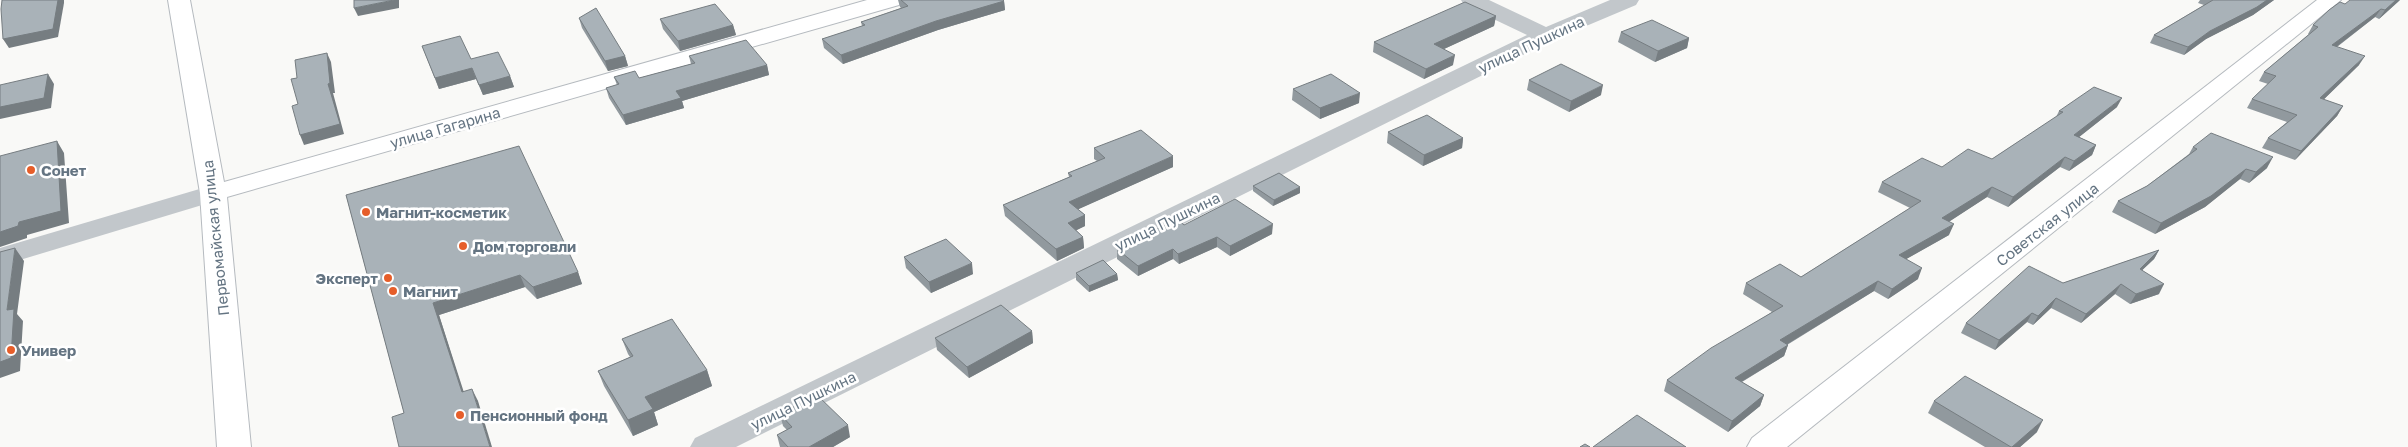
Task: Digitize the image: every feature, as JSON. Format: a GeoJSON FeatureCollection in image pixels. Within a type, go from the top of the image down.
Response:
{"type":"FeatureCollection","features":[{"type":"Feature","properties":{"kind":"street","name":"Первомайская улица"},"geometry":{"type":"LineString","coordinates":[[179,0],[213,193],[234,447]]}},
{"type":"Feature","properties":{"kind":"street","name":"улица Гагарина"},"geometry":{"type":"LineString","coordinates":[[0,256],[213,193],[891,0]]}},
{"type":"Feature","properties":{"kind":"street"},"geometry":{"type":"LineString","coordinates":[[1472,0],[1545,35]]}},
{"type":"Feature","properties":{"kind":"street","name":"улица Пушкина"},"geometry":{"type":"LineString","coordinates":[[707,447],[1545,35],[1628,0]]}},
{"type":"Feature","properties":{"kind":"street","name":"Советская улица"},"geometry":{"type":"LineString","coordinates":[[1764,447],[2330,0]]}},
{"type":"Feature","properties":{"kind":"building"},"geometry":{"type":"Polygon","coordinates":[[[2,0],[58,0],[53,29],[3,39],[2,0]]]}},
{"type":"Feature","properties":{"kind":"building"},"geometry":{"type":"Polygon","coordinates":[[[354,0],[394,0],[354,8],[354,0]]]}},
{"type":"Feature","properties":{"kind":"building"},"geometry":{"type":"Polygon","coordinates":[[[901,0],[1004,1],[936,21],[841,55],[822,39],[865,25],[861,22],[908,6],[901,0]]]}},
{"type":"Feature","properties":{"kind":"building"},"geometry":{"type":"Polygon","coordinates":[[[2213,0],[2267,0],[2210,31],[2188,47],[2154,35],[2213,0]]]}},
{"type":"Feature","properties":{"kind":"building"},"geometry":{"type":"Polygon","coordinates":[[[2350,0],[2396,0],[2385,10],[2381,9],[2332,45],[2365,56],[2320,98],[2343,106],[2301,151],[2268,138],[2297,115],[2252,99],[2276,76],[2264,72],[2318,27],[2313,25],[2329,10],[2340,2],[2345,4],[2350,0]]]}},
{"type":"Feature","properties":{"kind":"building"},"geometry":{"type":"Polygon","coordinates":[[[1465,2],[1496,16],[1434,44],[1455,55],[1426,69],[1374,42],[1465,2]]]}},
{"type":"Feature","properties":{"kind":"building"},"geometry":{"type":"Polygon","coordinates":[[[715,4],[733,25],[678,41],[660,19],[715,4]]]}},
{"type":"Feature","properties":{"kind":"building"},"geometry":{"type":"Polygon","coordinates":[[[596,8],[625,56],[605,61],[579,18],[596,8]]]}},
{"type":"Feature","properties":{"kind":"building"},"geometry":{"type":"Polygon","coordinates":[[[1652,20],[1689,38],[1658,51],[1621,32],[1652,20]]]}},
{"type":"Feature","properties":{"kind":"building"},"geometry":{"type":"Polygon","coordinates":[[[460,36],[471,59],[498,52],[510,76],[479,85],[472,68],[435,78],[422,46],[460,36]]]}},
{"type":"Feature","properties":{"kind":"building"},"geometry":{"type":"Polygon","coordinates":[[[746,40],[767,65],[676,91],[681,98],[623,115],[606,88],[619,84],[614,77],[635,71],[639,78],[695,63],[689,56],[746,40]]]}},
{"type":"Feature","properties":{"kind":"building"},"geometry":{"type":"Polygon","coordinates":[[[327,53],[330,83],[328,84],[340,124],[300,135],[292,106],[298,104],[291,79],[297,78],[295,60],[327,53]]]}},
{"type":"Feature","properties":{"kind":"building"},"geometry":{"type":"Polygon","coordinates":[[[1561,64],[1603,85],[1571,101],[1529,80],[1561,64]]]}},
{"type":"Feature","properties":{"kind":"building"},"geometry":{"type":"Polygon","coordinates":[[[48,74],[44,98],[0,107],[0,85],[48,74]]]}},
{"type":"Feature","properties":{"kind":"building"},"geometry":{"type":"Polygon","coordinates":[[[1331,74],[1360,93],[1320,108],[1293,89],[1331,74]]]}},
{"type":"Feature","properties":{"kind":"building"},"geometry":{"type":"Polygon","coordinates":[[[2094,87],[2122,98],[2074,135],[2096,145],[2074,161],[2065,157],[2013,197],[1992,187],[1942,218],[1954,224],[1899,255],[1922,268],[1892,289],[1878,281],[1780,340],[1788,345],[1735,378],[1764,395],[1732,421],[1667,380],[1711,348],[1783,306],[1746,283],[1780,264],[1801,277],[1921,201],[1882,182],[1922,158],[1942,167],[1968,149],[1992,159],[2063,112],[2059,111],[2094,87]]]}},
{"type":"Feature","properties":{"kind":"building"},"geometry":{"type":"Polygon","coordinates":[[[1427,115],[1463,138],[1424,155],[1388,132],[1427,115]]]}},
{"type":"Feature","properties":{"kind":"building"},"geometry":{"type":"Polygon","coordinates":[[[1141,130],[1173,156],[1069,202],[1085,215],[1068,223],[1083,237],[1056,249],[1003,205],[1072,176],[1068,173],[1105,158],[1094,148],[1141,130]]]}},
{"type":"Feature","properties":{"kind":"building"},"geometry":{"type":"Polygon","coordinates":[[[2211,133],[2273,157],[2256,172],[2246,169],[2211,196],[2161,223],[2118,201],[2147,186],[2197,149],[2193,147],[2211,133]]]}},
{"type":"Feature","properties":{"kind":"building"},"geometry":{"type":"Polygon","coordinates":[[[57,141],[61,211],[19,222],[18,226],[0,232],[0,156],[57,141]]]}},
{"type":"Feature","properties":{"kind":"building","name":"Дом торговли"},"geometry":{"type":"Polygon","coordinates":[[[519,146],[578,272],[533,287],[520,275],[433,303],[462,392],[472,389],[490,447],[399,447],[392,417],[404,413],[346,195],[519,146]]]}},
{"type":"Feature","properties":{"kind":"building"},"geometry":{"type":"Polygon","coordinates":[[[1279,173],[1300,187],[1274,200],[1253,186],[1279,173]]]}},
{"type":"Feature","properties":{"kind":"building"},"geometry":{"type":"Polygon","coordinates":[[[1235,199],[1273,224],[1230,246],[1217,237],[1178,254],[1173,249],[1138,266],[1117,249],[1177,219],[1184,225],[1235,199]]]}},
{"type":"Feature","properties":{"kind":"building"},"geometry":{"type":"Polygon","coordinates":[[[946,239],[972,263],[929,282],[904,257],[946,239]]]}},
{"type":"Feature","properties":{"kind":"building"},"geometry":{"type":"Polygon","coordinates":[[[15,248],[7,310],[14,309],[11,358],[0,362],[0,252],[15,248]]]}},
{"type":"Feature","properties":{"kind":"building"},"geometry":{"type":"Polygon","coordinates":[[[2159,250],[2140,269],[2164,284],[2136,294],[2121,284],[2086,314],[2056,298],[2038,316],[2032,313],[1999,340],[1966,323],[2029,266],[2063,283],[2159,250]]]}},
{"type":"Feature","properties":{"kind":"building"},"geometry":{"type":"Polygon","coordinates":[[[1103,260],[1117,274],[1089,286],[1076,273],[1103,260]]]}},
{"type":"Feature","properties":{"kind":"building"},"geometry":{"type":"Polygon","coordinates":[[[1001,305],[1032,331],[967,367],[935,338],[1001,305]]]}},
{"type":"Feature","properties":{"kind":"building"},"geometry":{"type":"Polygon","coordinates":[[[672,319],[707,370],[645,397],[653,409],[628,420],[598,371],[633,356],[622,339],[672,319]]]}},
{"type":"Feature","properties":{"kind":"building"},"geometry":{"type":"Polygon","coordinates":[[[1965,376],[2043,420],[2011,447],[1934,401],[1965,376]]]}},
{"type":"Feature","properties":{"kind":"building"},"geometry":{"type":"Polygon","coordinates":[[[817,395],[848,425],[809,447],[788,447],[777,435],[792,427],[780,414],[817,395]]]}},
{"type":"Feature","properties":{"kind":"building"},"geometry":{"type":"Polygon","coordinates":[[[1637,415],[1686,447],[1593,447],[1637,415]]]}},
{"type":"Feature","properties":{"kind":"place","name":"Сонет"},"geometry":{"type":"Point","coordinates":[31,170]}},
{"type":"Feature","properties":{"kind":"place","name":"Магнит-косметик"},"geometry":{"type":"Point","coordinates":[366,212]}},
{"type":"Feature","properties":{"kind":"place","name":"Дом торговли"},"geometry":{"type":"Point","coordinates":[463,246]}},
{"type":"Feature","properties":{"kind":"place","name":"Эксперт"},"geometry":{"type":"Point","coordinates":[388,278]}},
{"type":"Feature","properties":{"kind":"place","name":"Магнит"},"geometry":{"type":"Point","coordinates":[393,291]}},
{"type":"Feature","properties":{"kind":"place","name":"Универ"},"geometry":{"type":"Point","coordinates":[11,350]}},
{"type":"Feature","properties":{"kind":"place","name":"Пенсионный фонд"},"geometry":{"type":"Point","coordinates":[460,415]}}]}
